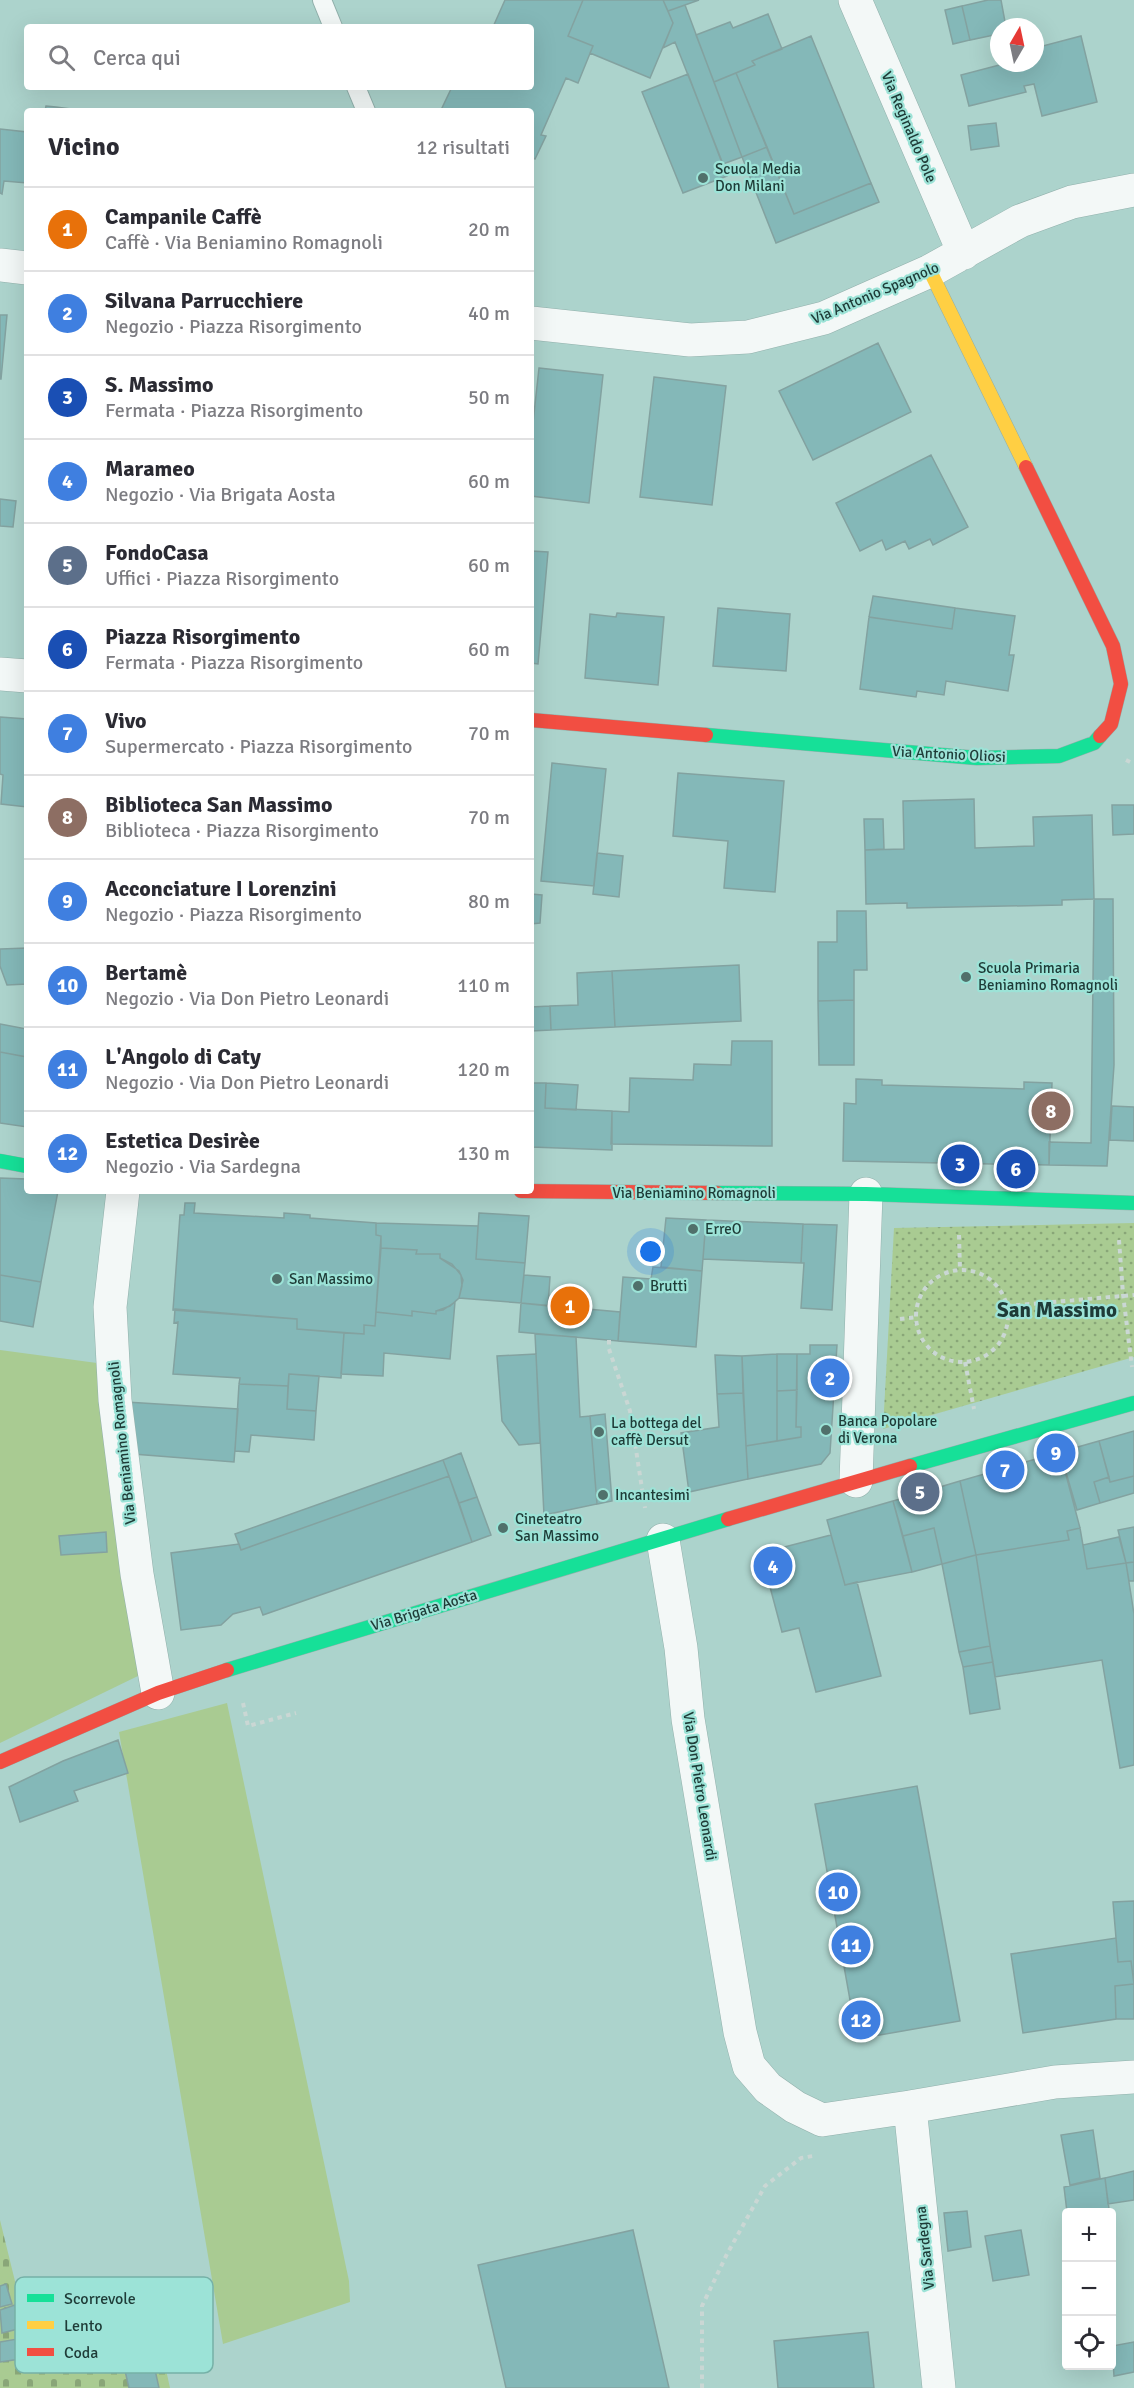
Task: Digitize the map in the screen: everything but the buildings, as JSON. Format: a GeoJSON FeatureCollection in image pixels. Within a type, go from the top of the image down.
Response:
{"type":"FeatureCollection","features":[{"type":"Feature","properties":{"kind":"street","name":"Via Reginaldo Pole"},"geometry":{"type":"LineString","coordinates":[[855,0],[964,253]]}},
{"type":"Feature","properties":{"kind":"street","name":"Via Antonio Spagnolo"},"geometry":{"type":"LineString","coordinates":[[534,323],[690,340],[748,337],[824,318],[930,270],[1020,221],[1072,202],[1134,190]]}},
{"type":"Feature","properties":{"kind":"street"},"geometry":{"type":"LineString","coordinates":[[0,265],[24,268]]}},
{"type":"Feature","properties":{"kind":"street","name":"Via Antonio Oliosi"},"geometry":{"type":"LineString","coordinates":[[534,720],[976,758],[1059,756],[1094,743],[1111,724],[1121,684],[1113,646],[930,270]]}},
{"type":"Feature","properties":{"kind":"street"},"geometry":{"type":"LineString","coordinates":[[0,674],[24,676]]}},
{"type":"Feature","properties":{"kind":"street"},"geometry":{"type":"LineString","coordinates":[[0,1161],[24,1165]]}},
{"type":"Feature","properties":{"kind":"street","name":"Via Beniamino Romagnoli"},"geometry":{"type":"LineString","coordinates":[[534,1191],[866,1194],[1134,1203]]}},
{"type":"Feature","properties":{"kind":"street","name":"Via Beniamino Romagnoli"},"geometry":{"type":"LineString","coordinates":[[123,1194],[110,1307],[115,1400],[137,1574],[158,1693]]}},
{"type":"Feature","properties":{"kind":"street"},"geometry":{"type":"LineString","coordinates":[[856,1481],[866,1194]]}},
{"type":"Feature","properties":{"kind":"street","name":"Via Brigata Aosta"},"geometry":{"type":"LineString","coordinates":[[0,1762],[158,1693],[246,1664],[856,1481],[1134,1403]]}},
{"type":"Feature","properties":{"kind":"street","name":"Via Don Pietro Leonardi"},"geometry":{"type":"LineString","coordinates":[[663,1540],[681,1648],[688,1719],[740,2032],[749,2066],[768,2088],[795,2107],[822,2120],[910,2108]]}},
{"type":"Feature","properties":{"kind":"street"},"geometry":{"type":"LineString","coordinates":[[910,2108],[1055,2082],[1134,2077]]}},
{"type":"Feature","properties":{"kind":"street","name":"Via Sardegna"},"geometry":{"type":"LineString","coordinates":[[910,2108],[939,2388]]}},
{"type":"Feature","properties":{"kind":"lane"},"geometry":{"type":"LineString","coordinates":[[322,0],[332,24]]}},
{"type":"Feature","properties":{"kind":"lane"},"geometry":{"type":"LineString","coordinates":[[358,90],[365,108]]}},
{"type":"Feature","properties":{"kind":"path"},"geometry":{"type":"LineString","coordinates":[[958,1228],[960,1270]]}},
{"type":"Feature","properties":{"kind":"path"},"geometry":{"type":"LineString","coordinates":[[1119,1229],[1123,1294],[1133,1374]]}},
{"type":"Feature","properties":{"kind":"path"},"geometry":{"type":"LineString","coordinates":[[960,1270],[976,1272],[990,1279],[1001,1291],[1007,1306],[1008,1322],[1004,1337],[993,1350],[980,1359],[965,1362],[948,1360],[934,1353],[923,1341],[917,1327],[916,1310],[921,1295],[931,1283],[944,1274],[960,1270]]}},
{"type":"Feature","properties":{"kind":"path"},"geometry":{"type":"LineString","coordinates":[[1007,1306],[1123,1294],[1134,1295]]}},
{"type":"Feature","properties":{"kind":"path"},"geometry":{"type":"LineString","coordinates":[[609,1340],[609,1349],[630,1411],[642,1504],[663,1540]]}},
{"type":"Feature","properties":{"kind":"path"},"geometry":{"type":"LineString","coordinates":[[965,1362],[976,1420]]}},
{"type":"Feature","properties":{"kind":"path"},"geometry":{"type":"LineString","coordinates":[[243,1700],[248,1726],[296,1713]]}},
{"type":"Feature","properties":{"kind":"path"},"geometry":{"type":"LineString","coordinates":[[702,2388],[702,2306],[727,2254],[765,2186],[801,2158],[824,2155]]}},
{"type":"Feature","properties":{"kind":"green space"},"geometry":{"type":"Polygon","coordinates":[[[1134,1223],[1134,1357],[883,1429],[894,1228],[1134,1223]]]}},
{"type":"Feature","properties":{"kind":"green space"},"geometry":{"type":"Polygon","coordinates":[[[0,1350],[97,1363],[140,1675],[0,1743],[0,1350]]]}},
{"type":"Feature","properties":{"kind":"green space"},"geometry":{"type":"Polygon","coordinates":[[[227,1703],[349,2281],[350,2302],[223,2344],[213,2277],[119,1732],[227,1703]]]}},
{"type":"Feature","properties":{"kind":"green space"},"geometry":{"type":"Polygon","coordinates":[[[0,2220],[15,2281],[15,2373],[167,2373],[170,2388],[0,2388],[0,2220]]]}},
{"type":"Feature","properties":{"kind":"traffic: fast"},"geometry":{"type":"LineString","coordinates":[[706,735],[977,758],[1059,756],[1094,743],[1100,736]]}},
{"type":"Feature","properties":{"kind":"traffic: fast"},"geometry":{"type":"LineString","coordinates":[[0,1161],[24,1165]]}},
{"type":"Feature","properties":{"kind":"traffic: fast"},"geometry":{"type":"LineString","coordinates":[[717,1193],[866,1194],[1134,1203]]}},
{"type":"Feature","properties":{"kind":"traffic: fast"},"geometry":{"type":"LineString","coordinates":[[910,1466],[1134,1403]]}},
{"type":"Feature","properties":{"kind":"traffic: fast"},"geometry":{"type":"LineString","coordinates":[[227,1670],[728,1519]]}},
{"type":"Feature","properties":{"kind":"traffic: slow"},"geometry":{"type":"LineString","coordinates":[[930,271],[1026,467]]}},
{"type":"Feature","properties":{"kind":"traffic: jam"},"geometry":{"type":"LineString","coordinates":[[1026,467],[1113,646],[1121,684],[1111,724],[1100,736]]}},
{"type":"Feature","properties":{"kind":"traffic: jam"},"geometry":{"type":"LineString","coordinates":[[534,720],[706,735]]}},
{"type":"Feature","properties":{"kind":"traffic: jam"},"geometry":{"type":"LineString","coordinates":[[534,1191],[717,1193]]}},
{"type":"Feature","properties":{"kind":"traffic: jam"},"geometry":{"type":"LineString","coordinates":[[728,1519],[910,1466]]}},
{"type":"Feature","properties":{"kind":"traffic: jam"},"geometry":{"type":"LineString","coordinates":[[0,1762],[158,1693],[227,1670]]}},
{"type":"Feature","properties":{"kind":"place","name":"Scuola Media Don Milani"},"geometry":{"type":"Point","coordinates":[703,178]}},
{"type":"Feature","properties":{"kind":"place","name":"Scuola Primaria Beniamino Romagnoli"},"geometry":{"type":"Point","coordinates":[966,977]}},
{"type":"Feature","properties":{"kind":"place","name":"Biblioteca San Massimo"},"geometry":{"type":"Point","coordinates":[1051,1111]}},
{"type":"Feature","properties":{"kind":"place","name":"S. Massimo"},"geometry":{"type":"Point","coordinates":[960,1164]}},
{"type":"Feature","properties":{"kind":"place","name":"Piazza Risorgimento"},"geometry":{"type":"Point","coordinates":[1016,1169]}},
{"type":"Feature","properties":{"kind":"place","name":"ErreO"},"geometry":{"type":"Point","coordinates":[693,1229]}},
{"type":"Feature","properties":{"kind":"place","name":"San Massimo"},"geometry":{"type":"Point","coordinates":[277,1279]}},
{"type":"Feature","properties":{"kind":"place","name":"Brutti"},"geometry":{"type":"Point","coordinates":[638,1286]}},
{"type":"Feature","properties":{"kind":"place","name":"Campanile Caffè"},"geometry":{"type":"Point","coordinates":[570,1306]}},
{"type":"Feature","properties":{"kind":"place","name":"Silvana Parrucchiere"},"geometry":{"type":"Point","coordinates":[830,1378]}},
{"type":"Feature","properties":{"kind":"place","name":"Banca Popolare di Verona"},"geometry":{"type":"Point","coordinates":[826,1430]}},
{"type":"Feature","properties":{"kind":"place","name":"La bottega del caffè Dersut"},"geometry":{"type":"Point","coordinates":[599,1432]}},
{"type":"Feature","properties":{"kind":"place","name":"Acconciature I Lorenzini"},"geometry":{"type":"Point","coordinates":[1056,1453]}},
{"type":"Feature","properties":{"kind":"place","name":"Vivo"},"geometry":{"type":"Point","coordinates":[1005,1470]}},
{"type":"Feature","properties":{"kind":"place","name":"FondoCasa"},"geometry":{"type":"Point","coordinates":[920,1492]}},
{"type":"Feature","properties":{"kind":"place","name":"Incantesimi"},"geometry":{"type":"Point","coordinates":[603,1495]}},
{"type":"Feature","properties":{"kind":"place","name":"Cineteatro San Massimo"},"geometry":{"type":"Point","coordinates":[503,1528]}},
{"type":"Feature","properties":{"kind":"place","name":"Marameo"},"geometry":{"type":"Point","coordinates":[773,1566]}},
{"type":"Feature","properties":{"kind":"place","name":"Bertamè"},"geometry":{"type":"Point","coordinates":[838,1892]}},
{"type":"Feature","properties":{"kind":"place","name":"L'Angolo di Caty"},"geometry":{"type":"Point","coordinates":[851,1945]}},
{"type":"Feature","properties":{"kind":"place","name":"Estetica Desirèe"},"geometry":{"type":"Point","coordinates":[861,2020]}},
{"type":"Feature","properties":{"kind":"district","name":"San Massimo"},"geometry":{"type":"Point","coordinates":[1057,1310]}}]}
